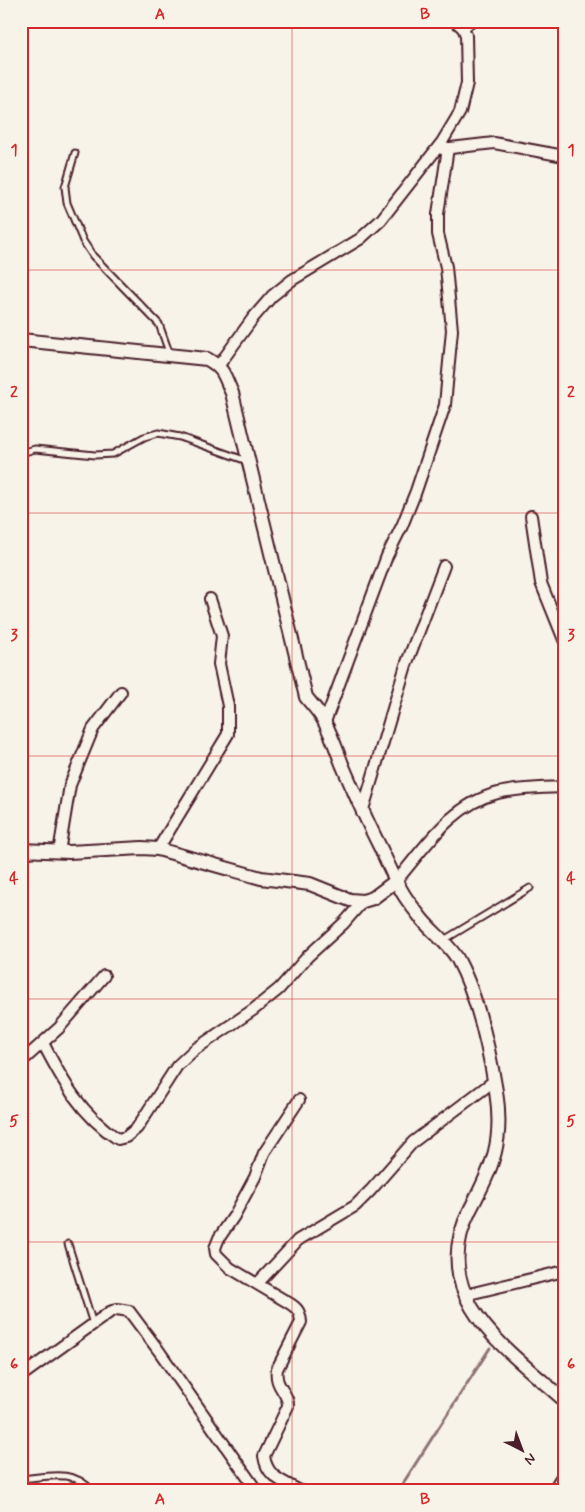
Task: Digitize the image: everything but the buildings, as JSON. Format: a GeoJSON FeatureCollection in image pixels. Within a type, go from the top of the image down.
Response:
{"type":"FeatureCollection","features":[{"type":"Feature","properties":{"kind":"street"},"geometry":{"type":"LineString","coordinates":[[218,365],[272,296],[292,280],[360,239],[381,220],[436,149],[460,112],[467,83],[467,25],[454,21]]}},
{"type":"Feature","properties":{"kind":"street"},"geometry":{"type":"LineString","coordinates":[[436,149],[494,143],[564,156]]}},
{"type":"Feature","properties":{"kind":"street"},"geometry":{"type":"LineString","coordinates":[[325,722],[386,556],[402,526],[416,491],[445,405],[452,330],[446,267],[438,234],[438,214],[448,148]]}},
{"type":"Feature","properties":{"kind":"street"},"geometry":{"type":"LineString","coordinates":[[21,340],[207,359],[218,365],[232,393],[306,697],[325,722],[362,814],[404,895],[457,958],[475,995],[494,1081],[499,1131],[496,1151],[489,1173],[468,1214],[462,1233],[457,1259],[458,1273],[465,1295],[479,1318],[506,1350],[564,1400]]}},
{"type":"Feature","properties":{"kind":"street"},"geometry":{"type":"LineString","coordinates":[[531,516],[541,583],[564,640]]}},
{"type":"Feature","properties":{"kind":"street"},"geometry":{"type":"LineString","coordinates":[[362,814],[406,665],[444,566]]}},
{"type":"Feature","properties":{"kind":"street"},"geometry":{"type":"LineString","coordinates":[[158,849],[228,734],[228,706],[219,664],[222,636],[210,599]]}},
{"type":"Feature","properties":{"kind":"street"},"geometry":{"type":"LineString","coordinates":[[59,852],[70,785],[93,729],[121,692]]}},
{"type":"Feature","properties":{"kind":"street"},"geometry":{"type":"LineString","coordinates":[[21,850],[59,852],[158,849],[260,878],[310,884],[350,900],[363,901],[373,898],[397,880],[448,820],[467,805],[500,792],[564,787]]}},
{"type":"Feature","properties":{"kind":"street"},"geometry":{"type":"LineString","coordinates":[[43,1043],[64,1083],[94,1122],[118,1139],[126,1137],[137,1128],[177,1066],[194,1050],[253,1010],[279,989],[308,956],[344,923],[363,901]]}},
{"type":"Feature","properties":{"kind":"street"},"geometry":{"type":"LineString","coordinates":[[21,1062],[72,1014],[104,976]]}},
{"type":"Feature","properties":{"kind":"street"},"geometry":{"type":"LineString","coordinates":[[258,1283],[298,1240],[355,1206],[414,1142],[494,1081]]}},
{"type":"Feature","properties":{"kind":"street"},"geometry":{"type":"LineString","coordinates":[[299,1100],[264,1153],[255,1177],[234,1216],[218,1238],[215,1248],[216,1254],[222,1261],[298,1308],[301,1314],[301,1322],[277,1369],[276,1376],[277,1383],[288,1401],[288,1406],[264,1456],[265,1463],[273,1476],[300,1491]]}},
{"type":"Feature","properties":{"kind":"street"},"geometry":{"type":"LineString","coordinates":[[465,1295],[564,1271]]}},
{"type":"Feature","properties":{"kind":"street"},"geometry":{"type":"LineString","coordinates":[[21,1376],[117,1309],[129,1311],[170,1365],[257,1491]]}},
{"type":"Feature","properties":{"kind":"street"},"geometry":{"type":"LineString","coordinates":[[553,1491],[564,1473]]}},
{"type":"Feature","properties":{"kind":"lane"},"geometry":{"type":"LineString","coordinates":[[75,153],[65,187],[67,203],[83,241],[93,256],[159,324],[170,355]]}},
{"type":"Feature","properties":{"kind":"lane"},"geometry":{"type":"LineString","coordinates":[[21,453],[34,449],[95,455],[113,454],[144,437],[158,433],[180,437],[248,461]]}},
{"type":"Feature","properties":{"kind":"lane"},"geometry":{"type":"LineString","coordinates":[[21,858],[38,850]]}},
{"type":"Feature","properties":{"kind":"lane"},"geometry":{"type":"LineString","coordinates":[[442,941],[530,888]]}},
{"type":"Feature","properties":{"kind":"lane"},"geometry":{"type":"LineString","coordinates":[[68,1244],[93,1324]]}},
{"type":"Feature","properties":{"kind":"lane"},"geometry":{"type":"LineString","coordinates":[[21,1478],[60,1475],[73,1477],[92,1491]]}},
{"type":"Feature","properties":{"kind":"waterway"},"geometry":{"type":"LineString","coordinates":[[398,1491],[490,1348]]}}]}
